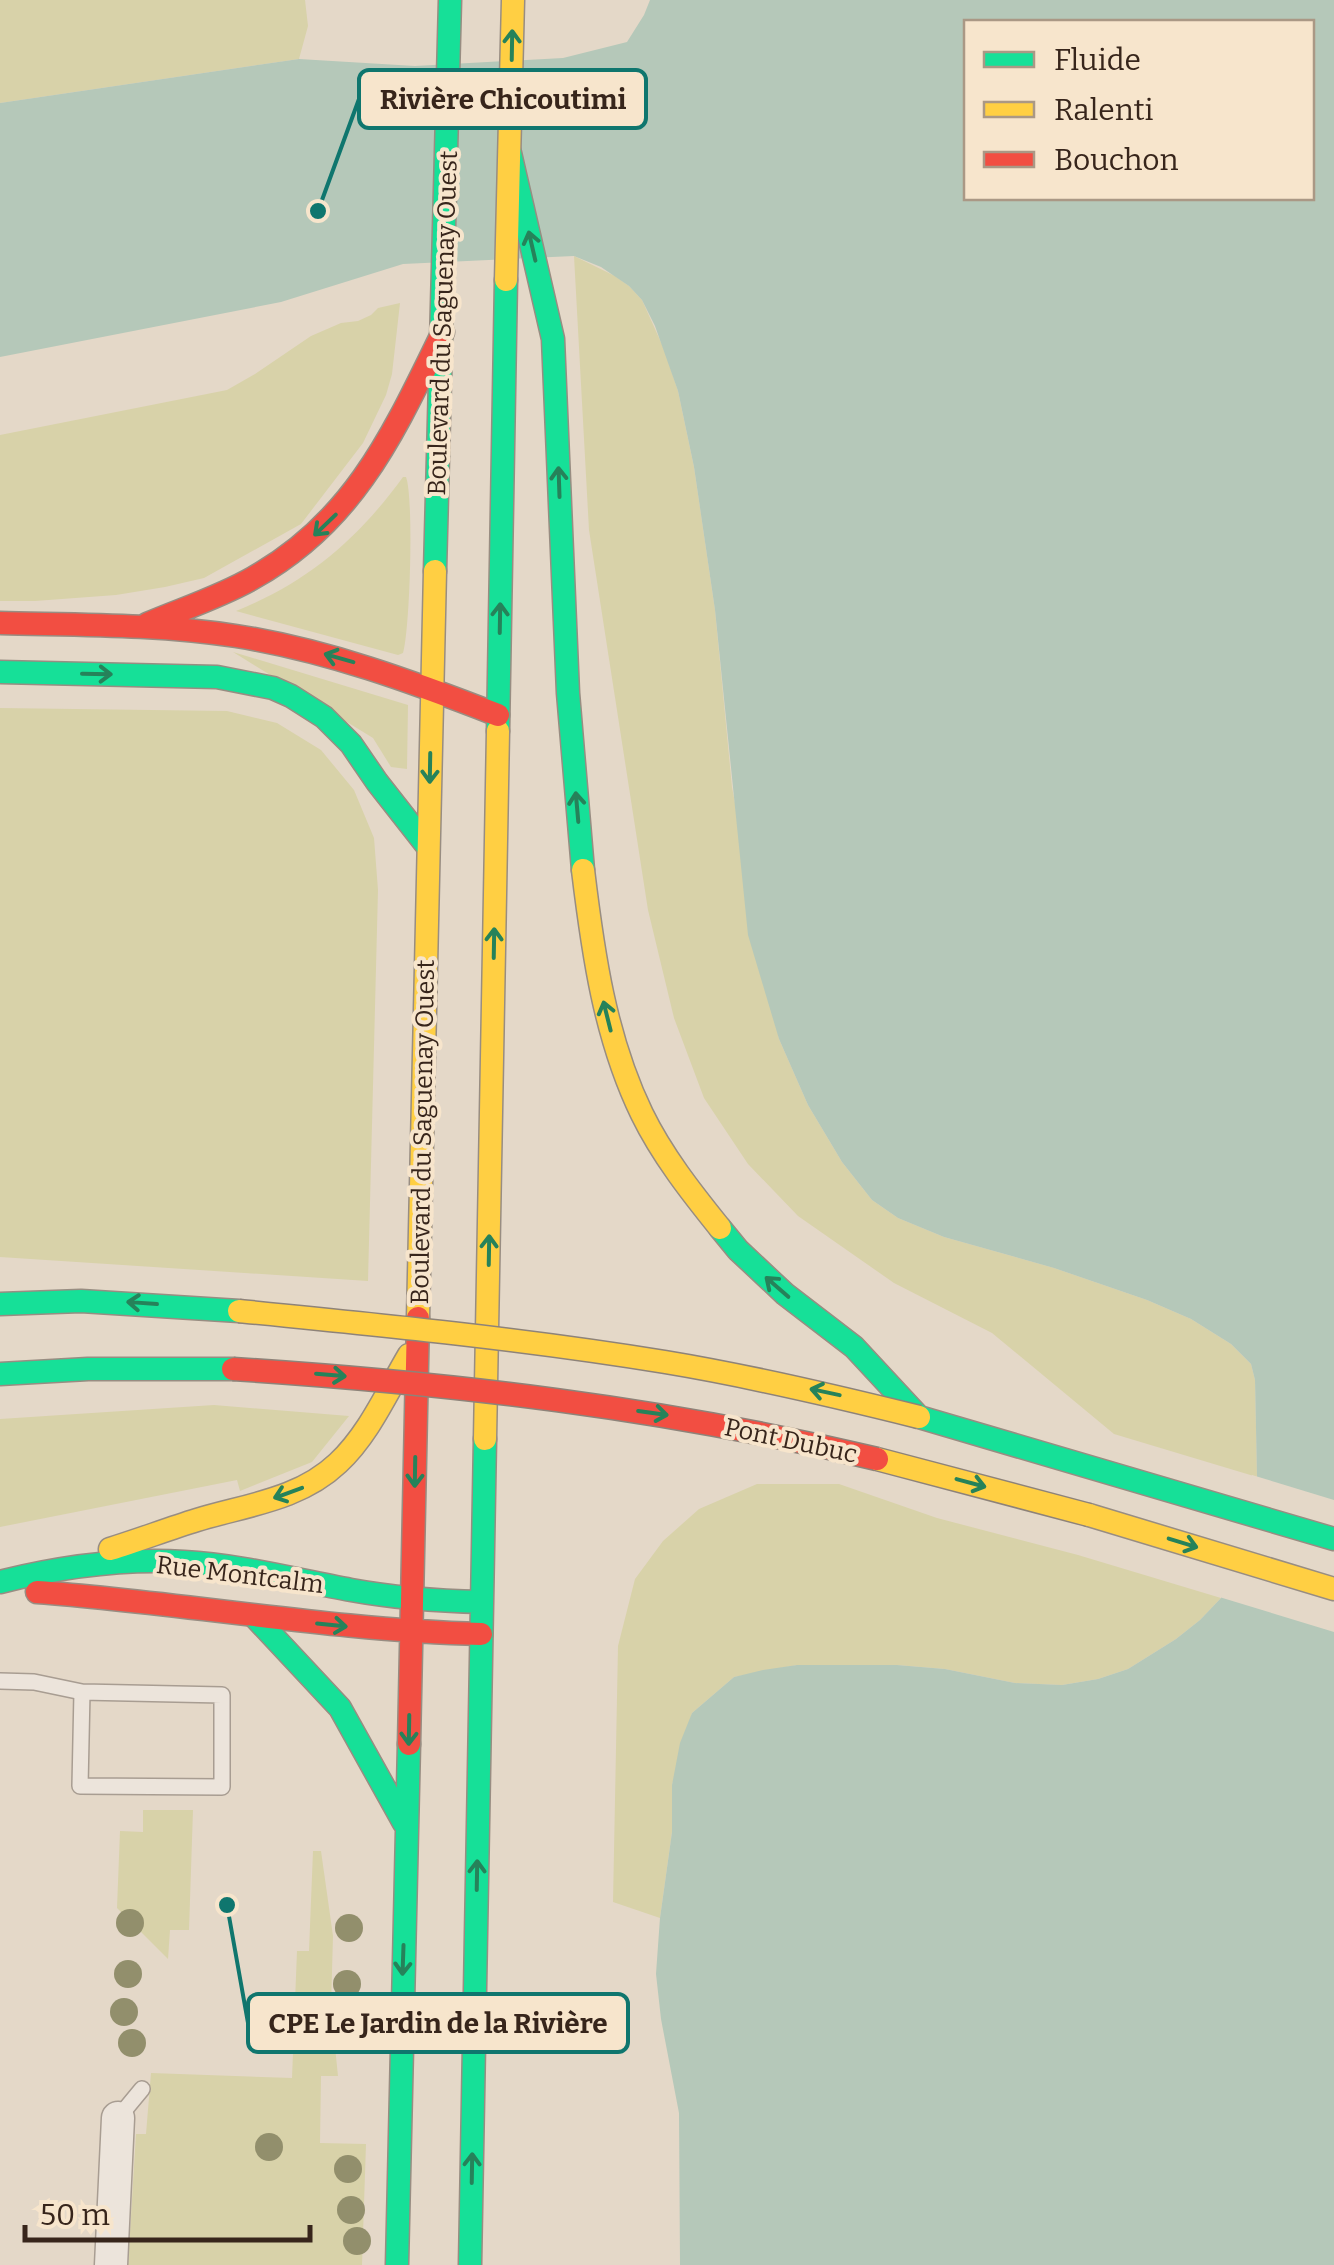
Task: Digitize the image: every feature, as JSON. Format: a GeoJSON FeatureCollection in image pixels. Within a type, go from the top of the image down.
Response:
{"type":"FeatureCollection","features":[{"type":"Feature","properties":{"kind":"main road","name":"Boulevard du Saguenay Ouest"},"geometry":{"type":"LineString","coordinates":[[397,2265],[450,3]]}},
{"type":"Feature","properties":{"kind":"main road"},"geometry":{"type":"LineString","coordinates":[[470,2265],[513,3]]}},
{"type":"Feature","properties":{"kind":"main road"},"geometry":{"type":"LineString","coordinates":[[510,153],[554,339],[568,692],[586,904],[617,1052],[641,1112],[714,1222],[785,1294],[854,1347],[919,1417]]}},
{"type":"Feature","properties":{"kind":"main road"},"geometry":{"type":"LineString","coordinates":[[138,628],[252,578],[306,543],[328,523],[350,500],[385,448],[443,332]]}},
{"type":"Feature","properties":{"kind":"main road"},"geometry":{"type":"LineString","coordinates":[[0,623],[234,636],[342,658],[498,715]]}},
{"type":"Feature","properties":{"kind":"main road"},"geometry":{"type":"LineString","coordinates":[[0,672],[217,677],[274,688],[308,706],[338,730],[428,847]]}},
{"type":"Feature","properties":{"kind":"main road","name":"Pont Dubuc"},"geometry":{"type":"LineString","coordinates":[[0,1304],[81,1300],[239,1311],[503,1340],[799,1386],[919,1417],[1334,1539]]}},
{"type":"Feature","properties":{"kind":"main road"},"geometry":{"type":"LineString","coordinates":[[52,1569],[198,1520],[286,1496],[321,1478],[360,1436],[418,1340]]}},
{"type":"Feature","properties":{"kind":"main road","name":"Pont Dubuc"},"geometry":{"type":"LineString","coordinates":[[0,1374],[168,1368],[233,1370],[464,1386],[676,1417],[957,1479],[1334,1589]]}},
{"type":"Feature","properties":{"kind":"main road","name":"Rue Montcalm"},"geometry":{"type":"LineString","coordinates":[[0,1585],[52,1569],[152,1561],[258,1571],[412,1599],[482,1602]]}},
{"type":"Feature","properties":{"kind":"main road","name":"Rue Montcalm"},"geometry":{"type":"LineString","coordinates":[[0,1585],[411,1632],[481,1634]]}},
{"type":"Feature","properties":{"kind":"main road"},"geometry":{"type":"LineString","coordinates":[[254,1616],[340,1708],[406,1827]]}},
{"type":"Feature","properties":{"kind":"street"},"geometry":{"type":"LineString","coordinates":[[111,2265],[118,2118]]}},
{"type":"Feature","properties":{"kind":"lane"},"geometry":{"type":"LineString","coordinates":[[0,1680],[82,1692],[222,1695],[222,1787],[80,1786],[82,1692]]}},
{"type":"Feature","properties":{"kind":"lane"},"geometry":{"type":"LineString","coordinates":[[118,2118],[142,2088]]}},
{"type":"Feature","properties":{"kind":"shaded area"},"geometry":{"type":"Polygon","coordinates":[[[0,0],[305,0],[308,26],[299,59],[0,103],[0,0]]]}},
{"type":"Feature","properties":{"kind":"shaded area"},"geometry":{"type":"Polygon","coordinates":[[[650,0],[1334,0],[1334,2265],[680,2265],[679,2113],[656,1974],[672,1832],[672,1785],[680,1743],[692,1713],[734,1677],[797,1665],[897,1665],[945,1669],[1015,1683],[1062,1685],[1128,1669],[1176,1639],[1221,1598],[1257,1477],[1255,1380],[1251,1364],[1231,1344],[1191,1319],[1147,1300],[944,1237],[898,1218],[872,1200],[842,1162],[808,1105],[779,1039],[748,935],[715,610],[694,467],[678,391],[642,300],[601,267],[574,256],[403,264],[281,302],[0,357],[0,103],[299,59],[415,66],[563,58],[627,42],[650,0]]]}},
{"type":"Feature","properties":{"kind":"shaded area"},"geometry":{"type":"Polygon","coordinates":[[[574,256],[615,276],[642,300],[678,391],[694,467],[715,610],[732,787],[779,1039],[808,1105],[842,1162],[872,1200],[898,1218],[944,1237],[1147,1300],[1191,1319],[1231,1344],[1251,1364],[1255,1380],[1257,1477],[1114,1434],[992,1333],[894,1283],[798,1216],[748,1164],[704,1098],[674,1018],[648,910],[589,530],[574,256]]]}},
{"type":"Feature","properties":{"kind":"shaded area"},"geometry":{"type":"Polygon","coordinates":[[[400,303],[386,395],[363,443],[301,524],[204,578],[116,595],[0,601],[0,435],[227,390],[311,336],[400,303]]]}},
{"type":"Feature","properties":{"kind":"shaded area"},"geometry":{"type":"Polygon","coordinates":[[[403,477],[408,489],[410,536],[403,653],[398,655],[236,611],[286,587],[329,557],[368,520],[403,477]]]}},
{"type":"Feature","properties":{"kind":"shaded area"},"geometry":{"type":"Polygon","coordinates":[[[233,652],[408,705],[407,769],[391,767],[373,738],[233,652]]]}},
{"type":"Feature","properties":{"kind":"shaded area"},"geometry":{"type":"Polygon","coordinates":[[[0,708],[227,711],[277,723],[321,750],[354,790],[374,838],[378,890],[368,1281],[0,1257],[0,708]]]}},
{"type":"Feature","properties":{"kind":"shaded area"},"geometry":{"type":"Polygon","coordinates":[[[214,1405],[349,1416],[312,1462],[240,1491],[237,1480],[0,1527],[0,1419],[214,1405]]]}},
{"type":"Feature","properties":{"kind":"shaded area"},"geometry":{"type":"Polygon","coordinates":[[[757,1484],[839,1484],[937,1518],[1221,1598],[1176,1639],[1128,1669],[1062,1685],[1015,1683],[945,1669],[897,1665],[797,1665],[734,1677],[692,1713],[672,1785],[672,1832],[660,1918],[613,1902],[618,1646],[635,1579],[663,1541],[699,1509],[757,1484]]]}},
{"type":"Feature","properties":{"kind":"shaded area"},"geometry":{"type":"Polygon","coordinates":[[[143,1810],[193,1810],[189,1930],[170,1930],[168,1959],[117,1908],[120,1831],[143,1832],[143,1810]]]}},
{"type":"Feature","properties":{"kind":"shaded area"},"geometry":{"type":"Polygon","coordinates":[[[313,1851],[321,1851],[333,1936],[331,2008],[338,2076],[321,2076],[320,2143],[366,2144],[362,2265],[128,2265],[136,2134],[146,2134],[151,2073],[292,2078],[297,1951],[309,1951],[313,1851]]]}},
{"type":"Feature","properties":{"kind":"pier"},"geometry":{"type":"Polygon","coordinates":[[[1252,1475],[1334,1500],[1334,1632],[1216,1596],[1252,1475]]]}},
{"type":"Feature","properties":{"kind":"traffic: fast"},"geometry":{"type":"LineString","coordinates":[[435,571],[450,0]]}},
{"type":"Feature","properties":{"kind":"traffic: fast"},"geometry":{"type":"LineString","coordinates":[[510,153],[553,339],[568,693],[583,870]]}},
{"type":"Feature","properties":{"kind":"traffic: fast"},"geometry":{"type":"LineString","coordinates":[[498,731],[506,280]]}},
{"type":"Feature","properties":{"kind":"traffic: fast"},"geometry":{"type":"LineString","coordinates":[[0,672],[217,677],[273,688],[324,717],[351,744],[428,847]]}},
{"type":"Feature","properties":{"kind":"traffic: fast"},"geometry":{"type":"LineString","coordinates":[[720,1228],[785,1294],[854,1347],[919,1417],[1334,1539]]}},
{"type":"Feature","properties":{"kind":"traffic: fast"},"geometry":{"type":"LineString","coordinates":[[0,1304],[81,1301],[239,1311]]}},
{"type":"Feature","properties":{"kind":"traffic: fast"},"geometry":{"type":"LineString","coordinates":[[0,1374],[88,1369],[233,1369]]}},
{"type":"Feature","properties":{"kind":"traffic: fast"},"geometry":{"type":"LineString","coordinates":[[470,2265],[485,1439]]}},
{"type":"Feature","properties":{"kind":"traffic: fast"},"geometry":{"type":"LineString","coordinates":[[0,1582],[91,1565],[184,1562],[384,1595],[482,1602]]}},
{"type":"Feature","properties":{"kind":"traffic: fast"},"geometry":{"type":"LineString","coordinates":[[254,1616],[340,1708],[404,1823]]}},
{"type":"Feature","properties":{"kind":"traffic: fast"},"geometry":{"type":"LineString","coordinates":[[397,2265],[409,1744]]}},
{"type":"Feature","properties":{"kind":"traffic: slow"},"geometry":{"type":"LineString","coordinates":[[506,280],[513,0]]}},
{"type":"Feature","properties":{"kind":"traffic: slow"},"geometry":{"type":"LineString","coordinates":[[418,1318],[435,571]]}},
{"type":"Feature","properties":{"kind":"traffic: slow"},"geometry":{"type":"LineString","coordinates":[[485,1439],[498,731]]}},
{"type":"Feature","properties":{"kind":"traffic: slow"},"geometry":{"type":"LineString","coordinates":[[583,870],[602,995],[629,1085],[659,1144],[720,1228]]}},
{"type":"Feature","properties":{"kind":"traffic: slow"},"geometry":{"type":"LineString","coordinates":[[239,1311],[506,1339],[665,1362],[919,1417]]}},
{"type":"Feature","properties":{"kind":"traffic: slow"},"geometry":{"type":"LineString","coordinates":[[110,1549],[271,1500],[323,1475],[359,1439],[409,1355]]}},
{"type":"Feature","properties":{"kind":"traffic: slow"},"geometry":{"type":"LineString","coordinates":[[877,1459],[1089,1515]]}},
{"type":"Feature","properties":{"kind":"traffic: slow"},"geometry":{"type":"LineString","coordinates":[[1089,1515],[1334,1589]]}},
{"type":"Feature","properties":{"kind":"traffic: jam"},"geometry":{"type":"LineString","coordinates":[[147,624],[253,578],[319,530],[368,471],[443,332]]}},
{"type":"Feature","properties":{"kind":"traffic: jam"},"geometry":{"type":"LineString","coordinates":[[0,623],[177,629],[270,642],[369,668],[498,715]]}},
{"type":"Feature","properties":{"kind":"traffic: jam"},"geometry":{"type":"LineString","coordinates":[[409,1744],[418,1318]]}},
{"type":"Feature","properties":{"kind":"traffic: jam"},"geometry":{"type":"LineString","coordinates":[[233,1369],[557,1400],[717,1425],[877,1459]]}},
{"type":"Feature","properties":{"kind":"traffic: jam"},"geometry":{"type":"LineString","coordinates":[[37,1592],[370,1627],[481,1634]]}},
{"type":"Feature","properties":{"kind":"place","name":"Rivière Chicoutimi"},"geometry":{"type":"Point","coordinates":[318,211]}},
{"type":"Feature","properties":{"kind":"place","name":"CPE Le Jardin de la Rivière"},"geometry":{"type":"Point","coordinates":[227,1905]}}]}
